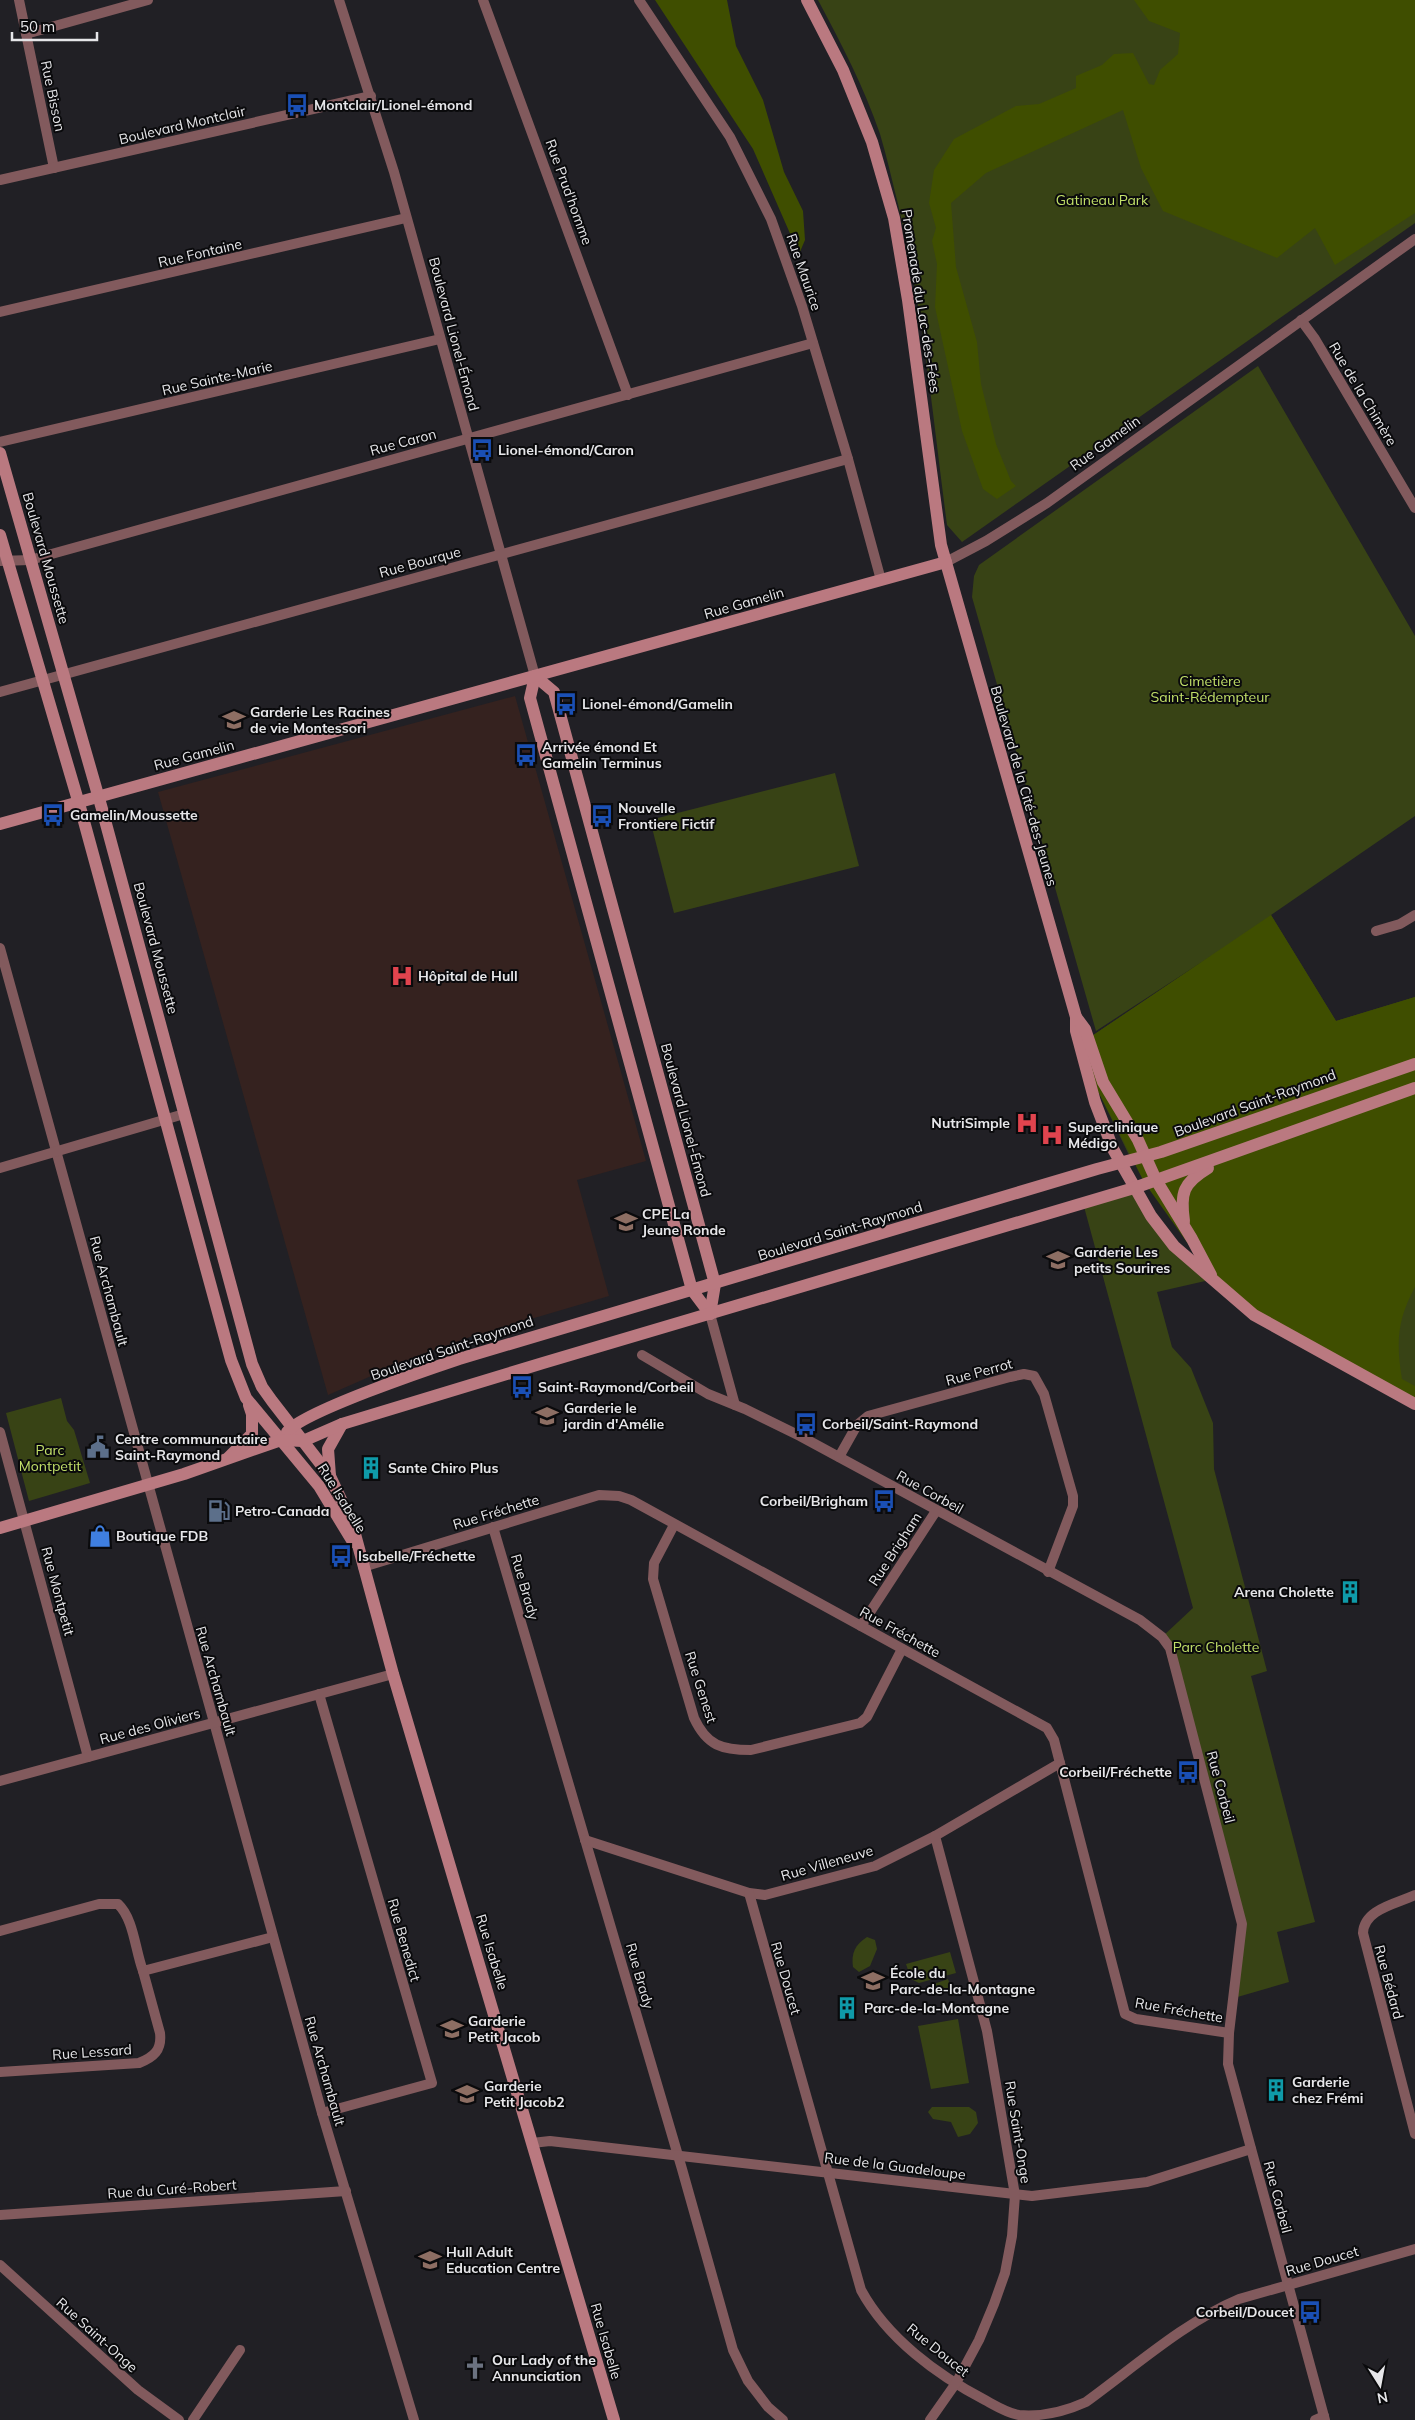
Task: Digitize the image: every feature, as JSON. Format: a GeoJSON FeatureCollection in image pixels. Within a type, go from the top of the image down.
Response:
{"type":"FeatureCollection","features":[{"type":"Feature","properties":{"kind":"street","name":"Rue Bisson"},"geometry":{"type":"LineString","coordinates":[[19,0],[54,168]]}},
{"type":"Feature","properties":{"kind":"street"},"geometry":{"type":"LineString","coordinates":[[26,34],[148,0]]}},
{"type":"Feature","properties":{"kind":"street","name":"Boulevard Lionel-Émond"},"geometry":{"type":"LineString","coordinates":[[339,0],[371,96],[535,676],[530,698],[692,1290],[710,1314]]}},
{"type":"Feature","properties":{"kind":"street","name":"Rue Prud'homme"},"geometry":{"type":"LineString","coordinates":[[483,0],[628,394]]}},
{"type":"Feature","properties":{"kind":"street","name":"Rue Maurice"},"geometry":{"type":"LineString","coordinates":[[639,0],[713,110],[759,194],[781,246],[848,459],[881,580]]}},
{"type":"Feature","properties":{"kind":"street","name":"Promenade du Lac-des-Fées"},"geometry":{"type":"LineString","coordinates":[[807,0],[843,70],[872,142],[894,218],[908,300],[941,544],[946,562]]}},
{"type":"Feature","properties":{"kind":"street","name":"Boulevard Montclair"},"geometry":{"type":"LineString","coordinates":[[0,180],[371,96]]}},
{"type":"Feature","properties":{"kind":"street","name":"Rue Fontaine"},"geometry":{"type":"LineString","coordinates":[[0,312],[406,218]]}},
{"type":"Feature","properties":{"kind":"street","name":"Rue Gamelin"},"geometry":{"type":"LineString","coordinates":[[0,824],[946,562],[986,541],[1047,503],[1415,239]]}},
{"type":"Feature","properties":{"kind":"street","name":"Rue de la Chimère"},"geometry":{"type":"LineString","coordinates":[[1301,320],[1315,339],[1415,508]]}},
{"type":"Feature","properties":{"kind":"street","name":"Rue Sainte-Marie"},"geometry":{"type":"LineString","coordinates":[[0,442],[440,339]]}},
{"type":"Feature","properties":{"kind":"street","name":"Rue Caron"},"geometry":{"type":"LineString","coordinates":[[3,560],[30,560],[813,343]]}},
{"type":"Feature","properties":{"kind":"street","name":"Boulevard Moussette"},"geometry":{"type":"LineString","coordinates":[[0,453],[99,797],[252,1364],[262,1388],[303,1441]]}},
{"type":"Feature","properties":{"kind":"street","name":"Rue Bourque"},"geometry":{"type":"LineString","coordinates":[[0,692],[848,459]]}},
{"type":"Feature","properties":{"kind":"street"},"geometry":{"type":"LineString","coordinates":[[0,535],[3,560],[43,680],[167,1120],[231,1360],[252,1414],[252,1434],[227,1459]]}},
{"type":"Feature","properties":{"kind":"street","name":"Boulevard de la Cité-des-Jeunes"},"geometry":{"type":"LineString","coordinates":[[946,562],[1076,1017],[1076,1031],[1103,1126],[1120,1164],[1134,1188],[1170,1240],[1188,1260],[1214,1279]]}},
{"type":"Feature","properties":{"kind":"street","name":"Boulevard Lionel-Émond"},"geometry":{"type":"LineString","coordinates":[[535,676],[554,692],[715,1284],[710,1314]]}},
{"type":"Feature","properties":{"kind":"street"},"geometry":{"type":"LineString","coordinates":[[1376,931],[1400,924],[1415,915]]}},
{"type":"Feature","properties":{"kind":"street","name":"Rue Archambault"},"geometry":{"type":"LineString","coordinates":[[0,948],[322,2113],[414,2420]]}},
{"type":"Feature","properties":{"kind":"street","name":"Boulevard de la Cité-des-Jeunes"},"geometry":{"type":"LineString","coordinates":[[1076,1017],[1085,1029],[1103,1082],[1138,1140],[1144,1158],[1156,1180],[1214,1279],[1228,1295],[1254,1314],[1415,1404]]}},
{"type":"Feature","properties":{"kind":"street","name":"Boulevard Saint-Raymond"},"geometry":{"type":"LineString","coordinates":[[281,1440],[292,1426],[399,1380],[450,1362],[1144,1158],[1415,1064]]}},
{"type":"Feature","properties":{"kind":"street"},"geometry":{"type":"LineString","coordinates":[[0,1528],[148,1484],[281,1440],[303,1441],[342,1424],[1134,1188],[1415,1088]]}},
{"type":"Feature","properties":{"kind":"street"},"geometry":{"type":"LineString","coordinates":[[0,1168],[184,1114]]}},
{"type":"Feature","properties":{"kind":"street"},"geometry":{"type":"LineString","coordinates":[[1184,1226],[1182,1200],[1187,1185],[1200,1173],[1228,1156]]}},
{"type":"Feature","properties":{"kind":"street"},"geometry":{"type":"LineString","coordinates":[[710,1314],[735,1404]]}},
{"type":"Feature","properties":{"kind":"street","name":"Rue Corbeil"},"geometry":{"type":"LineString","coordinates":[[642,1355],[708,1394],[735,1404],[839,1457],[1048,1572],[1140,1620],[1162,1637],[1170,1648],[1242,1924],[1229,2033],[1228,2064],[1288,2285],[1321,2418]]}},
{"type":"Feature","properties":{"kind":"street","name":"Rue Perrot"},"geometry":{"type":"LineString","coordinates":[[839,1457],[857,1425],[868,1416],[1010,1377],[1024,1374],[1034,1376],[1044,1394],[1073,1496],[1073,1506],[1048,1572]]}},
{"type":"Feature","properties":{"kind":"street"},"geometry":{"type":"LineString","coordinates":[[246,1398],[281,1440]]}},
{"type":"Feature","properties":{"kind":"street"},"geometry":{"type":"LineString","coordinates":[[330,1476],[328,1449],[342,1424]]}},
{"type":"Feature","properties":{"kind":"street","name":"Rue Montpetit"},"geometry":{"type":"LineString","coordinates":[[0,1432],[88,1757]]}},
{"type":"Feature","properties":{"kind":"street","name":"Rue Isabelle"},"geometry":{"type":"LineString","coordinates":[[281,1440],[319,1486],[358,1551]]}},
{"type":"Feature","properties":{"kind":"street","name":"Rue Isabelle"},"geometry":{"type":"LineString","coordinates":[[303,1441],[330,1476],[352,1523],[358,1551],[393,1674],[614,2420]]}},
{"type":"Feature","properties":{"kind":"street","name":"Rue Fréchette"},"geometry":{"type":"LineString","coordinates":[[363,1567],[590,1498],[609,1495],[631,1500],[1043,1724],[1054,1740],[1125,2014],[1136,2019],[1229,2033]]}},
{"type":"Feature","properties":{"kind":"street","name":"Rue Brigham"},"geometry":{"type":"LineString","coordinates":[[860,1626],[936,1511]]}},
{"type":"Feature","properties":{"kind":"street","name":"Rue Genest"},"geometry":{"type":"LineString","coordinates":[[674,1525],[654,1563],[653,1579],[694,1718],[702,1734],[711,1742],[736,1750],[751,1750],[860,1723],[867,1717],[902,1649]]}},
{"type":"Feature","properties":{"kind":"street","name":"Rue Brady"},"geometry":{"type":"LineString","coordinates":[[492,1527],[586,1840],[730,2342],[739,2367],[758,2395],[783,2420]]}},
{"type":"Feature","properties":{"kind":"street","name":"Rue des Oliviers"},"geometry":{"type":"LineString","coordinates":[[0,1781],[393,1674]]}},
{"type":"Feature","properties":{"kind":"street","name":"Rue Benedict"},"geometry":{"type":"LineString","coordinates":[[319,1694],[432,2083],[322,2113]]}},
{"type":"Feature","properties":{"kind":"street","name":"Rue Villeneuve"},"geometry":{"type":"LineString","coordinates":[[586,1840],[749,1893],[765,1895],[861,1870],[935,1836],[1060,1763]]}},
{"type":"Feature","properties":{"kind":"street","name":"Rue Saint-Onge"},"geometry":{"type":"LineString","coordinates":[[930,2420],[956,2384],[979,2340],[1005,2273],[1012,2236],[1015,2195],[987,2031],[935,1836]]}},
{"type":"Feature","properties":{"kind":"street","name":"Rue Doucet"},"geometry":{"type":"LineString","coordinates":[[749,1893],[856,2274],[869,2303],[878,2316],[919,2356],[956,2384],[1018,2415],[1031,2415],[1074,2407],[1086,2402],[1195,2321],[1215,2309],[1238,2299],[1415,2249]]}},
{"type":"Feature","properties":{"kind":"street","name":"Rue Bédard"},"geometry":{"type":"LineString","coordinates":[[1415,1896],[1373,1914],[1364,1922],[1363,1933],[1415,2134]]}},
{"type":"Feature","properties":{"kind":"street","name":"Rue Lessard"},"geometry":{"type":"LineString","coordinates":[[0,1931],[99,1904],[118,1904],[123,1909],[128,1920],[160,2033],[161,2043],[156,2054],[139,2063],[0,2072]]}},
{"type":"Feature","properties":{"kind":"street"},"geometry":{"type":"LineString","coordinates":[[143,1971],[273,1937]]}},
{"type":"Feature","properties":{"kind":"street","name":"Rue de la Guadeloupe"},"geometry":{"type":"LineString","coordinates":[[532,2142],[550,2140],[678,2157],[1032,2196],[1135,2184],[1251,2150]]}},
{"type":"Feature","properties":{"kind":"street","name":"Rue du Curé-Robert"},"geometry":{"type":"LineString","coordinates":[[0,2215],[346,2191]]}},
{"type":"Feature","properties":{"kind":"street","name":"Rue Saint-Onge"},"geometry":{"type":"LineString","coordinates":[[0,2265],[138,2390],[179,2420]]}},
{"type":"Feature","properties":{"kind":"street"},"geometry":{"type":"LineString","coordinates":[[193,2420],[240,2350]]}},
{"type":"Feature","properties":{"kind":"shaded area","name":"Hôpital de Hull"},"geometry":{"type":"Polygon","coordinates":[[[515,696],[646,1161],[577,1180],[609,1296],[470,1337],[412,1358],[328,1395],[158,792],[515,696]]]}},
{"type":"Feature","properties":{"kind":"green space"},"geometry":{"type":"Polygon","coordinates":[[[655,0],[727,0],[736,46],[763,100],[784,172],[803,211],[805,240],[799,254],[753,149],[655,0]]]}},
{"type":"Feature","properties":{"kind":"green space","name":"Gatineau Park"},"geometry":{"type":"Polygon","coordinates":[[[818,0],[1415,0],[1415,223],[962,542],[947,525],[921,323],[907,244],[885,151],[874,117],[859,82],[818,0]]]}},
{"type":"Feature","properties":{"kind":"green space"},"geometry":{"type":"Polygon","coordinates":[[[1134,0],[1415,0],[1415,213],[1335,265],[1315,228],[1277,258],[1163,211],[1141,168],[1123,110],[986,173],[951,203],[956,267],[977,342],[981,384],[996,444],[1011,481],[1016,486],[997,499],[983,489],[962,431],[935,307],[937,264],[932,241],[936,228],[929,203],[934,170],[954,139],[1016,106],[1039,104],[1076,88],[1076,76],[1102,65],[1114,54],[1133,53],[1149,84],[1154,85],[1160,70],[1178,54],[1180,33],[1149,21],[1134,0]]]}},
{"type":"Feature","properties":{"kind":"green space"},"geometry":{"type":"Polygon","coordinates":[[[1258,366],[1415,636],[1415,816],[1271,915],[1336,1021],[1415,997],[1415,1407],[1214,1279],[1157,1292],[1172,1347],[1191,1368],[1213,1423],[1214,1469],[1267,1671],[1251,1676],[1315,1922],[1277,1932],[1289,1982],[1234,1998],[1242,1924],[1162,1637],[1193,1608],[1083,1203],[1134,1188],[1151,1216],[1212,1278],[1128,1153],[1097,1089],[1080,1044],[1214,954],[1096,1031],[972,597],[974,576],[979,565],[1258,366]]]}},
{"type":"Feature","properties":{"kind":"green space"},"geometry":{"type":"Polygon","coordinates":[[[835,773],[859,866],[674,913],[650,820],[835,773]]]}},
{"type":"Feature","properties":{"kind":"green space"},"geometry":{"type":"Polygon","coordinates":[[[1271,915],[1336,1021],[1415,997],[1415,1287],[1401,1321],[1399,1354],[1402,1379],[1415,1386],[1415,1407],[1287,1336],[1206,1269],[1144,1182],[1097,1089],[1080,1044],[1271,915]]]}},
{"type":"Feature","properties":{"kind":"green space","name":"Parc Montpetit"},"geometry":{"type":"Polygon","coordinates":[[[61,1398],[67,1421],[74,1430],[90,1483],[29,1501],[6,1413],[61,1398]]]}},
{"type":"Feature","properties":{"kind":"green space"},"geometry":{"type":"Polygon","coordinates":[[[867,1937],[875,1940],[877,1949],[870,1966],[859,1972],[853,1967],[853,1953],[859,1943],[867,1937]]]}},
{"type":"Feature","properties":{"kind":"green space"},"geometry":{"type":"Polygon","coordinates":[[[950,1952],[956,1973],[919,1983],[911,1979],[906,1964],[950,1952]]]}},
{"type":"Feature","properties":{"kind":"green space"},"geometry":{"type":"Polygon","coordinates":[[[948,1979],[950,1985],[946,1991],[938,1993],[933,1990],[931,1985],[948,1979]]]}},
{"type":"Feature","properties":{"kind":"green space"},"geometry":{"type":"Polygon","coordinates":[[[958,2019],[969,2083],[931,2089],[918,2026],[958,2019]]]}},
{"type":"Feature","properties":{"kind":"green space"},"geometry":{"type":"Polygon","coordinates":[[[932,2107],[969,2107],[976,2112],[978,2123],[970,2134],[958,2137],[951,2122],[933,2119],[928,2112],[932,2107]]]}},
{"type":"Feature","properties":{"kind":"place","name":"Montclair/Lionel-émond"},"geometry":{"type":"Point","coordinates":[297,105]}},
{"type":"Feature","properties":{"kind":"place","name":"Lionel-émond/Caron"},"geometry":{"type":"Point","coordinates":[482,450]}},
{"type":"Feature","properties":{"kind":"place","name":"Lionel-émond/Gamelin"},"geometry":{"type":"Point","coordinates":[566,704]}},
{"type":"Feature","properties":{"kind":"place","name":"Garderie Les Racines de vie Montessori"},"geometry":{"type":"Point","coordinates":[234,720]}},
{"type":"Feature","properties":{"kind":"place","name":"Arrivée émond Et Gamelin Terminus"},"geometry":{"type":"Point","coordinates":[526,755]}},
{"type":"Feature","properties":{"kind":"place","name":"Gamelin/Moussette"},"geometry":{"type":"Point","coordinates":[53,815]}},
{"type":"Feature","properties":{"kind":"place","name":"Nouvelle Frontiere Fictif"},"geometry":{"type":"Point","coordinates":[602,816]}},
{"type":"Feature","properties":{"kind":"place","name":"Hôpital de Hull"},"geometry":{"type":"Point","coordinates":[402,976]}},
{"type":"Feature","properties":{"kind":"place","name":"NutriSimple"},"geometry":{"type":"Point","coordinates":[1027,1123]}},
{"type":"Feature","properties":{"kind":"place","name":"Superclinique Médigo"},"geometry":{"type":"Point","coordinates":[1052,1135]}},
{"type":"Feature","properties":{"kind":"place","name":"CPE La Jeune Ronde"},"geometry":{"type":"Point","coordinates":[626,1222]}},
{"type":"Feature","properties":{"kind":"place","name":"Garderie Les petits Sourires"},"geometry":{"type":"Point","coordinates":[1058,1260]}},
{"type":"Feature","properties":{"kind":"place","name":"Saint-Raymond/Corbeil"},"geometry":{"type":"Point","coordinates":[522,1387]}},
{"type":"Feature","properties":{"kind":"place","name":"Garderie le jardin d'Amélie"},"geometry":{"type":"Point","coordinates":[547,1416]}},
{"type":"Feature","properties":{"kind":"place","name":"Corbeil/Saint-Raymond"},"geometry":{"type":"Point","coordinates":[806,1424]}},
{"type":"Feature","properties":{"kind":"place","name":"Centre communautaire Saint-Raymond"},"geometry":{"type":"Point","coordinates":[98,1447]}},
{"type":"Feature","properties":{"kind":"place","name":"Sante Chiro Plus"},"geometry":{"type":"Point","coordinates":[371,1468]}},
{"type":"Feature","properties":{"kind":"place","name":"Corbeil/Brigham"},"geometry":{"type":"Point","coordinates":[884,1501]}},
{"type":"Feature","properties":{"kind":"place","name":"Petro-Canada"},"geometry":{"type":"Point","coordinates":[219,1511]}},
{"type":"Feature","properties":{"kind":"place","name":"Boutique FDB"},"geometry":{"type":"Point","coordinates":[100,1536]}},
{"type":"Feature","properties":{"kind":"place","name":"Isabelle/Fréchette"},"geometry":{"type":"Point","coordinates":[341,1556]}},
{"type":"Feature","properties":{"kind":"place","name":"Arena Cholette"},"geometry":{"type":"Point","coordinates":[1350,1592]}},
{"type":"Feature","properties":{"kind":"place","name":"Corbeil/Fréchette"},"geometry":{"type":"Point","coordinates":[1188,1772]}},
{"type":"Feature","properties":{"kind":"place","name":"École du Parc-de-la-Montagne"},"geometry":{"type":"Point","coordinates":[873,1981]}},
{"type":"Feature","properties":{"kind":"place","name":"Parc-de-la-Montagne"},"geometry":{"type":"Point","coordinates":[847,2008]}},
{"type":"Feature","properties":{"kind":"place","name":"Garderie Petit Jacob"},"geometry":{"type":"Point","coordinates":[452,2029]}},
{"type":"Feature","properties":{"kind":"place","name":"Garderie chez Frémi"},"geometry":{"type":"Point","coordinates":[1276,2090]}},
{"type":"Feature","properties":{"kind":"place","name":"Garderie Petit Jacob2"},"geometry":{"type":"Point","coordinates":[467,2094]}},
{"type":"Feature","properties":{"kind":"place","name":"Hull Adult Education Centre"},"geometry":{"type":"Point","coordinates":[430,2260]}},
{"type":"Feature","properties":{"kind":"place","name":"Corbeil/Doucet"},"geometry":{"type":"Point","coordinates":[1310,2312]}},
{"type":"Feature","properties":{"kind":"place","name":"Our Lady of the Annunciation"},"geometry":{"type":"Point","coordinates":[475,2368]}},
{"type":"Feature","properties":{"kind":"park label","name":"Cimetière Saint-Rédempteur"},"geometry":{"type":"Point","coordinates":[1210,690]}},
{"type":"Feature","properties":{"kind":"park label","name":"Parc Cholette"},"geometry":{"type":"Point","coordinates":[1216,1647]}}]}
